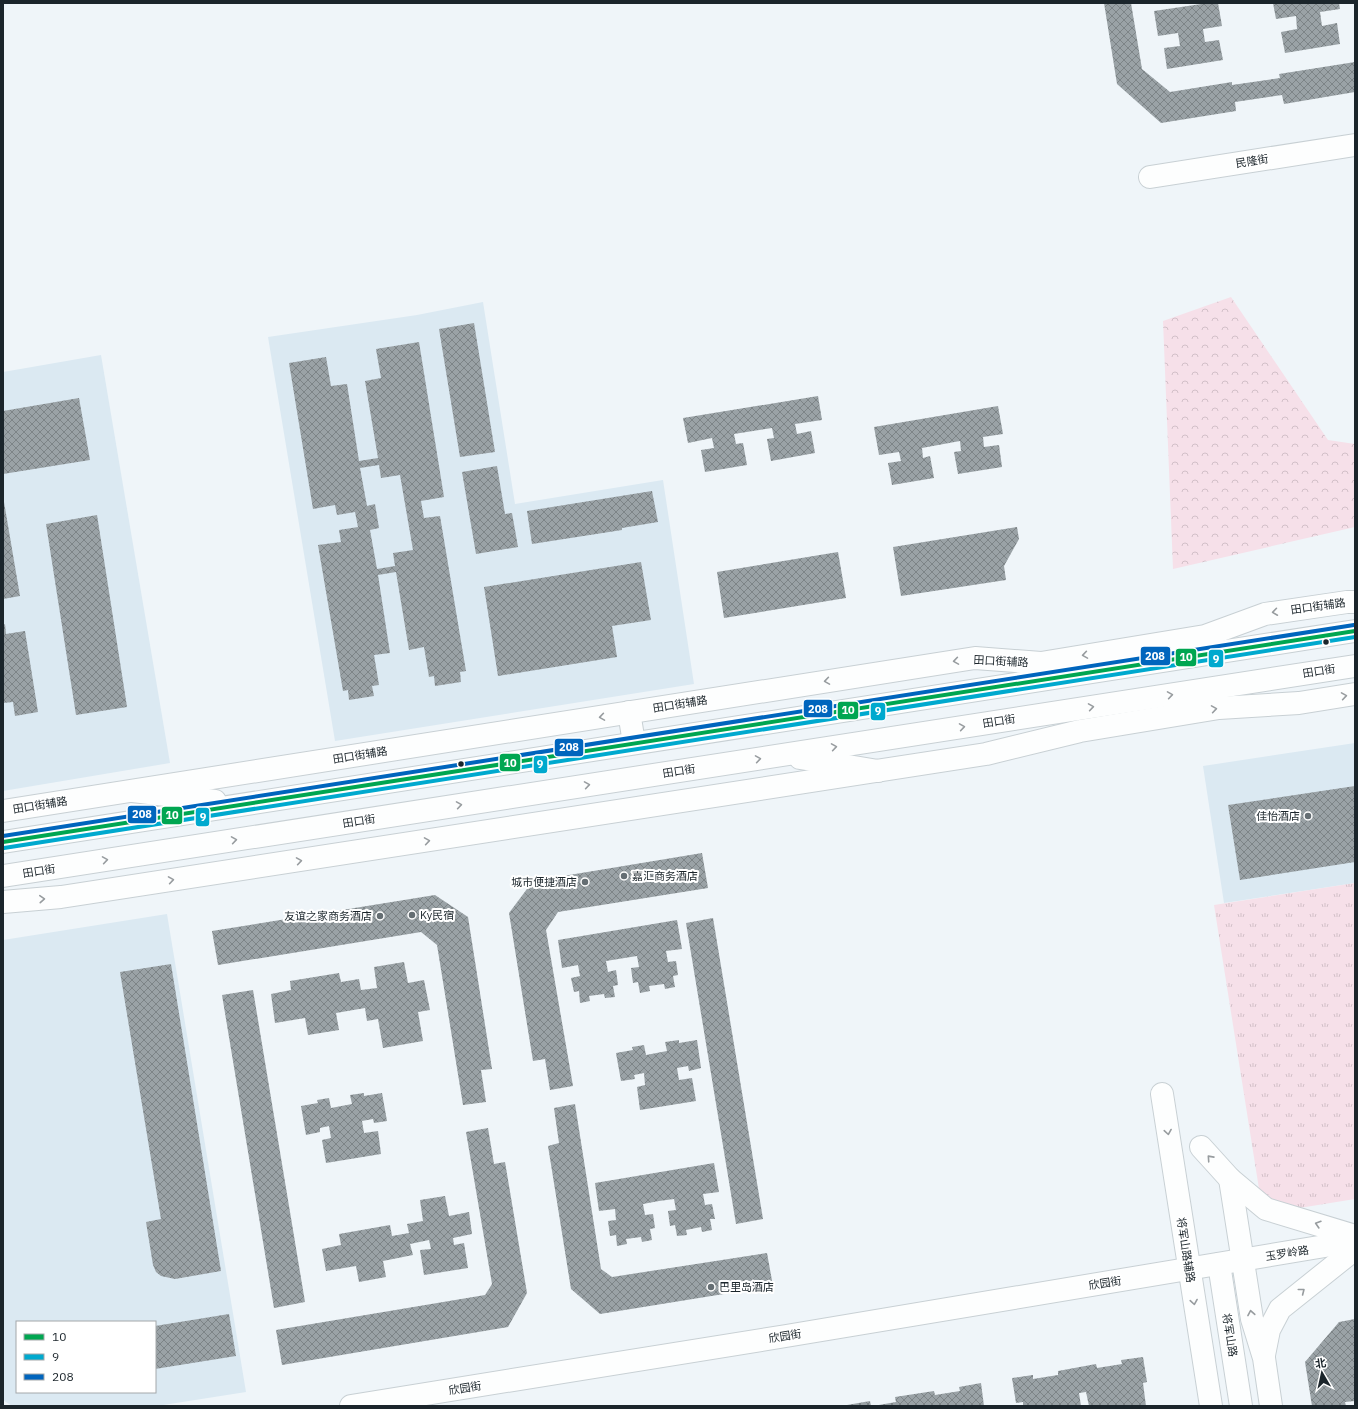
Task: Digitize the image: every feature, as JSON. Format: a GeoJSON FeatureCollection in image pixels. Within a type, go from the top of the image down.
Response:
{"type":"FeatureCollection","features":[{"type":"Feature","properties":{"kind":"street","name":"民隆街"},"geometry":{"type":"LineString","coordinates":[[1150,177],[1355,145]]}},
{"type":"Feature","properties":{"kind":"street","name":"田口街辅路"},"geometry":{"type":"LineString","coordinates":[[3,811],[975,658],[1041,663],[1204,636],[1265,614],[1355,602]]}},
{"type":"Feature","properties":{"kind":"street"},"geometry":{"type":"LineString","coordinates":[[3,842],[1355,631]]}},
{"type":"Feature","properties":{"kind":"street","name":"田口街"},"geometry":{"type":"LineString","coordinates":[[3,876],[1355,666]]}},
{"type":"Feature","properties":{"kind":"street"},"geometry":{"type":"LineString","coordinates":[[3,900],[61,897],[986,754],[1080,731],[1219,708],[1299,703],[1355,694]]}},
{"type":"Feature","properties":{"kind":"street"},"geometry":{"type":"LineString","coordinates":[[629,712],[634,743]]}},
{"type":"Feature","properties":{"kind":"street"},"geometry":{"type":"LineString","coordinates":[[781,755],[878,771]]}},
{"type":"Feature","properties":{"kind":"street"},"geometry":{"type":"LineString","coordinates":[[133,791],[240,805]]}},
{"type":"Feature","properties":{"kind":"street"},"geometry":{"type":"LineString","coordinates":[[3,900],[67,866]]}},
{"type":"Feature","properties":{"kind":"street","name":"将军山路辅路"},"geometry":{"type":"LineString","coordinates":[[1162,1094],[1211,1406]]}},
{"type":"Feature","properties":{"kind":"street"},"geometry":{"type":"LineString","coordinates":[[1201,1147],[1230,1180],[1266,1209],[1355,1236]]}},
{"type":"Feature","properties":{"kind":"street"},"geometry":{"type":"LineString","coordinates":[[1230,1180],[1252,1319],[1264,1358],[1271,1406]]}},
{"type":"Feature","properties":{"kind":"street","name":"玉罗岭路"},"geometry":{"type":"LineString","coordinates":[[1219,1264],[1355,1241]]}},
{"type":"Feature","properties":{"kind":"street"},"geometry":{"type":"LineString","coordinates":[[1264,1358],[1269,1330],[1280,1309],[1355,1249]]}},
{"type":"Feature","properties":{"kind":"street","name":"欣园街"},"geometry":{"type":"LineString","coordinates":[[351,1406],[1219,1264]]}},
{"type":"Feature","properties":{"kind":"street","name":"将军山路"},"geometry":{"type":"LineString","coordinates":[[1219,1264],[1241,1406]]}},
{"type":"Feature","properties":{"kind":"shaded area"},"geometry":{"type":"Polygon","coordinates":[[[483,302],[515,504],[663,480],[694,684],[335,741],[268,337],[417,315],[483,302]]]}},
{"type":"Feature","properties":{"kind":"shaded area"},"geometry":{"type":"Polygon","coordinates":[[[101,355],[170,763],[3,791],[3,372],[101,355]]]}},
{"type":"Feature","properties":{"kind":"shaded area"},"geometry":{"type":"Polygon","coordinates":[[[1355,743],[1355,883],[1224,903],[1203,766],[1355,743]]]}},
{"type":"Feature","properties":{"kind":"shaded area"},"geometry":{"type":"Polygon","coordinates":[[[167,914],[246,1392],[157,1406],[12,1406],[3,1400],[3,940],[167,914]]]}},
{"type":"Feature","properties":{"kind":"green space"},"geometry":{"type":"Polygon","coordinates":[[[1231,297],[1328,440],[1355,444],[1355,527],[1173,569],[1163,321],[1231,297]]]}},
{"type":"Feature","properties":{"kind":"green space"},"geometry":{"type":"Polygon","coordinates":[[[1355,883],[1355,1199],[1263,1214],[1214,905],[1355,883]]]}},
{"type":"Feature","properties":{"kind":"building"},"geometry":{"type":"Polygon","coordinates":[[[1104,3],[1131,3],[1142,69],[1170,92],[1232,82],[1232,85],[1280,78],[1279,74],[1355,62],[1355,92],[1284,104],[1282,95],[1235,102],[1236,111],[1161,123],[1117,84],[1104,3]]]}},
{"type":"Feature","properties":{"kind":"building"},"geometry":{"type":"Polygon","coordinates":[[[1208,3],[1218,3],[1222,26],[1203,29],[1205,42],[1219,40],[1223,60],[1167,69],[1164,48],[1180,46],[1178,33],[1158,36],[1154,11],[1208,3]]]}},
{"type":"Feature","properties":{"kind":"building"},"geometry":{"type":"Polygon","coordinates":[[[1273,3],[1339,3],[1340,9],[1320,12],[1322,26],[1337,23],[1340,44],[1285,53],[1281,32],[1297,29],[1296,16],[1276,19],[1273,3]]]}},
{"type":"Feature","properties":{"kind":"building"},"geometry":{"type":"Polygon","coordinates":[[[474,323],[495,452],[460,457],[439,329],[474,323]]]}},
{"type":"Feature","properties":{"kind":"building"},"geometry":{"type":"Polygon","coordinates":[[[419,342],[444,497],[421,501],[424,518],[440,516],[466,671],[460,672],[461,682],[435,686],[434,676],[429,677],[424,647],[409,650],[396,572],[378,575],[390,653],[374,655],[379,685],[372,686],[374,696],[349,700],[348,690],[343,691],[318,545],[341,542],[339,530],[358,527],[355,512],[337,515],[335,505],[313,509],[289,363],[326,357],[331,386],[347,384],[359,461],[378,458],[365,381],[381,378],[376,349],[419,342]],[[379,465],[360,468],[367,506],[375,504],[379,528],[370,530],[377,569],[395,566],[393,553],[413,550],[400,475],[381,478],[379,465]]]}},
{"type":"Feature","properties":{"kind":"building"},"geometry":{"type":"Polygon","coordinates":[[[818,396],[822,420],[795,424],[797,434],[811,431],[815,453],[771,461],[767,439],[774,438],[772,428],[734,434],[736,444],[743,443],[747,465],[705,472],[701,450],[714,448],[712,438],[688,443],[683,418],[818,396]]]}},
{"type":"Feature","properties":{"kind":"building"},"geometry":{"type":"Polygon","coordinates":[[[79,398],[90,460],[3,474],[3,411],[79,398]]]}},
{"type":"Feature","properties":{"kind":"building"},"geometry":{"type":"Polygon","coordinates":[[[998,406],[1003,434],[983,437],[984,447],[999,445],[1002,467],[958,474],[954,452],[961,451],[960,441],[922,448],[923,458],[930,456],[934,478],[892,485],[888,463],[901,461],[899,452],[879,455],[874,427],[998,406]]]}},
{"type":"Feature","properties":{"kind":"building"},"geometry":{"type":"Polygon","coordinates":[[[497,466],[505,514],[512,513],[518,547],[476,554],[462,472],[497,466]]]}},
{"type":"Feature","properties":{"kind":"building"},"geometry":{"type":"Polygon","coordinates":[[[652,491],[658,522],[622,528],[622,530],[532,544],[527,511],[652,491]]]}},
{"type":"Feature","properties":{"kind":"building"},"geometry":{"type":"Polygon","coordinates":[[[3,496],[20,596],[3,599],[3,496]]]}},
{"type":"Feature","properties":{"kind":"building"},"geometry":{"type":"Polygon","coordinates":[[[97,515],[127,707],[76,715],[46,524],[97,515]]]}},
{"type":"Feature","properties":{"kind":"building"},"geometry":{"type":"Polygon","coordinates":[[[1017,527],[1019,539],[1004,566],[1006,580],[901,596],[893,547],[1017,527]]]}},
{"type":"Feature","properties":{"kind":"building"},"geometry":{"type":"Polygon","coordinates":[[[838,552],[846,598],[724,618],[717,572],[838,552]]]}},
{"type":"Feature","properties":{"kind":"building"},"geometry":{"type":"Polygon","coordinates":[[[641,562],[651,620],[612,626],[617,657],[498,676],[484,587],[641,562]]]}},
{"type":"Feature","properties":{"kind":"building"},"geometry":{"type":"Polygon","coordinates":[[[5,624],[6,634],[25,631],[38,712],[15,716],[13,702],[3,703],[3,625],[5,624]]]}},
{"type":"Feature","properties":{"kind":"building"},"geometry":{"type":"Polygon","coordinates":[[[1355,786],[1355,862],[1240,880],[1228,805],[1355,786]]]}},
{"type":"Feature","properties":{"kind":"building"},"geometry":{"type":"Polygon","coordinates":[[[702,853],[708,888],[558,912],[546,930],[573,1086],[550,1090],[545,1059],[533,1061],[509,913],[533,881],[702,853]]]}},
{"type":"Feature","properties":{"kind":"building"},"geometry":{"type":"Polygon","coordinates":[[[435,895],[468,917],[492,1069],[481,1070],[486,1102],[463,1105],[437,945],[421,932],[218,965],[212,931],[435,895]]]}},
{"type":"Feature","properties":{"kind":"building"},"geometry":{"type":"Polygon","coordinates":[[[713,918],[763,1219],[736,1224],[686,923],[713,918]]]}},
{"type":"Feature","properties":{"kind":"building"},"geometry":{"type":"Polygon","coordinates":[[[677,920],[682,949],[666,951],[668,962],[676,961],[678,975],[673,976],[675,987],[665,989],[664,984],[649,986],[650,991],[640,993],[638,982],[633,983],[631,968],[639,967],[637,956],[606,961],[608,972],[616,970],[618,985],[613,986],[615,997],[605,998],[604,994],[589,996],[590,1001],[580,1003],[579,991],[574,992],[571,978],[580,976],[578,965],[562,968],[558,940],[677,920]]]}},
{"type":"Feature","properties":{"kind":"building"},"geometry":{"type":"Polygon","coordinates":[[[404,962],[408,983],[424,980],[430,1010],[418,1012],[423,1041],[383,1048],[378,1019],[367,1021],[365,1008],[336,1013],[339,1030],[308,1035],[305,1018],[275,1023],[271,994],[291,990],[290,981],[339,973],[341,982],[359,979],[361,990],[377,988],[374,967],[404,962]]]}},
{"type":"Feature","properties":{"kind":"building"},"geometry":{"type":"Polygon","coordinates":[[[171,964],[221,1271],[175,1279],[161,1276],[156,1272],[153,1265],[146,1222],[161,1219],[120,972],[171,964]]]}},
{"type":"Feature","properties":{"kind":"building"},"geometry":{"type":"Polygon","coordinates":[[[253,990],[305,1302],[274,1308],[222,995],[253,990]]]}},
{"type":"Feature","properties":{"kind":"building"},"geometry":{"type":"Polygon","coordinates":[[[679,1040],[679,1043],[697,1040],[701,1068],[689,1071],[688,1066],[677,1068],[679,1080],[692,1078],[696,1101],[640,1110],[637,1087],[645,1085],[644,1073],[634,1075],[635,1079],[621,1081],[616,1053],[633,1050],[632,1047],[644,1045],[646,1055],[667,1051],[665,1042],[679,1040]]]}},
{"type":"Feature","properties":{"kind":"building"},"geometry":{"type":"Polygon","coordinates":[[[364,1093],[364,1096],[382,1093],[387,1121],[374,1123],[373,1119],[362,1121],[364,1133],[378,1131],[381,1154],[326,1163],[322,1140],[331,1138],[329,1126],[320,1128],[320,1132],[306,1135],[301,1106],[318,1103],[317,1100],[329,1098],[331,1108],[352,1104],[350,1095],[364,1093]]]}},
{"type":"Feature","properties":{"kind":"building"},"geometry":{"type":"Polygon","coordinates":[[[575,1104],[601,1269],[612,1277],[767,1253],[773,1286],[600,1314],[571,1289],[548,1146],[559,1143],[554,1108],[575,1104]]]}},
{"type":"Feature","properties":{"kind":"building"},"geometry":{"type":"Polygon","coordinates":[[[488,1128],[494,1164],[505,1162],[527,1293],[508,1327],[282,1365],[276,1330],[485,1295],[492,1284],[466,1132],[488,1128]]]}},
{"type":"Feature","properties":{"kind":"building"},"geometry":{"type":"Polygon","coordinates":[[[714,1163],[719,1192],[703,1194],[705,1205],[712,1204],[715,1219],[710,1219],[712,1230],[702,1232],[701,1227],[686,1230],[687,1235],[677,1236],[675,1225],[670,1226],[668,1211],[676,1210],[674,1199],[659,1201],[643,1204],[645,1215],[653,1214],[655,1228],[650,1229],[652,1240],[642,1242],[641,1237],[626,1239],[627,1244],[617,1246],[616,1235],[610,1236],[608,1221],[616,1220],[615,1209],[599,1211],[595,1183],[714,1163]]]}},
{"type":"Feature","properties":{"kind":"building"},"geometry":{"type":"Polygon","coordinates":[[[445,1196],[449,1216],[469,1212],[472,1234],[453,1238],[454,1245],[464,1243],[468,1268],[424,1275],[420,1250],[431,1249],[429,1240],[410,1244],[413,1255],[383,1261],[386,1277],[359,1282],[356,1266],[326,1271],[322,1249],[341,1245],[339,1234],[390,1225],[392,1236],[409,1233],[407,1224],[423,1221],[420,1200],[445,1196]]]}},
{"type":"Feature","properties":{"kind":"building"},"geometry":{"type":"Polygon","coordinates":[[[229,1314],[236,1356],[156,1369],[156,1326],[229,1314]]]}},
{"type":"Feature","properties":{"kind":"building"},"geometry":{"type":"Polygon","coordinates":[[[1355,1319],[1355,1401],[1345,1402],[1346,1406],[1312,1406],[1305,1362],[1339,1322],[1355,1319]]]}},
{"type":"Feature","properties":{"kind":"building"},"geometry":{"type":"Polygon","coordinates":[[[1143,1357],[1147,1382],[1143,1383],[1146,1406],[1089,1406],[1086,1392],[1079,1393],[1081,1406],[1023,1406],[1023,1402],[1016,1403],[1012,1378],[1033,1375],[1033,1379],[1058,1375],[1058,1371],[1096,1364],[1097,1368],[1122,1364],[1121,1360],[1143,1357]]]}},
{"type":"Feature","properties":{"kind":"building"},"geometry":{"type":"Polygon","coordinates":[[[981,1383],[984,1406],[873,1406],[896,1402],[895,1397],[934,1391],[935,1395],[960,1391],[959,1387],[981,1383]]]}},
{"type":"Feature","properties":{"kind":"building"},"geometry":{"type":"Polygon","coordinates":[[[870,1401],[871,1406],[847,1406],[847,1405],[870,1401]]]}},
{"type":"Feature","properties":{"kind":"transit line","name":"208"},"geometry":{"type":"LineString","coordinates":[[3,836],[1354,625]]}},
{"type":"Feature","properties":{"kind":"transit line","name":"10"},"geometry":{"type":"LineString","coordinates":[[3,842],[1355,631]]}},
{"type":"Feature","properties":{"kind":"transit line","name":"9"},"geometry":{"type":"LineString","coordinates":[[4,848],[1355,637]]}},
{"type":"Feature","properties":{"kind":"place","name":"佳怡酒店"},"geometry":{"type":"Point","coordinates":[1308,816]}},
{"type":"Feature","properties":{"kind":"place","name":"嘉汇商务酒店"},"geometry":{"type":"Point","coordinates":[624,876]}},
{"type":"Feature","properties":{"kind":"place","name":"城市便捷酒店"},"geometry":{"type":"Point","coordinates":[585,882]}},
{"type":"Feature","properties":{"kind":"place","name":"Ky民宿"},"geometry":{"type":"Point","coordinates":[412,915]}},
{"type":"Feature","properties":{"kind":"place","name":"友谊之家商务酒店"},"geometry":{"type":"Point","coordinates":[380,916]}},
{"type":"Feature","properties":{"kind":"place","name":"巴里岛酒店"},"geometry":{"type":"Point","coordinates":[711,1287]}}]}
